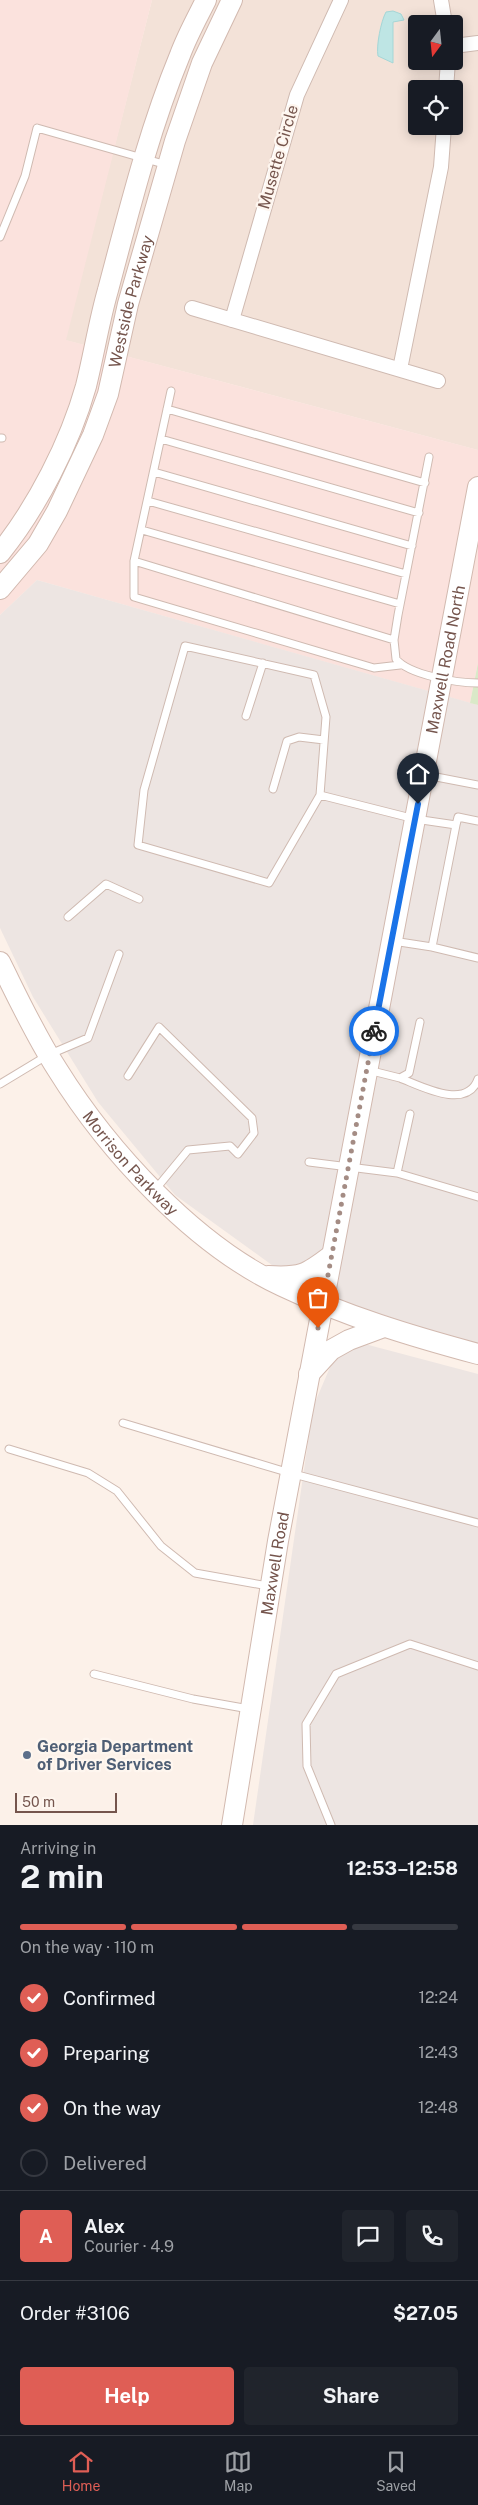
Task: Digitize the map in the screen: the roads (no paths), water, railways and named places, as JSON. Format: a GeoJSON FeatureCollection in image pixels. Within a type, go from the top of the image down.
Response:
{"type":"FeatureCollection","features":[{"type":"Feature","properties":{"kind":"street","name":"Westside Parkway"},"geometry":{"type":"LineString","coordinates":[[0,553],[18,530],[36,500],[71,426],[86,387],[105,299],[145,159],[180,54],[206,0]]}},
{"type":"Feature","properties":{"kind":"street","name":"Westside Parkway"},"geometry":{"type":"LineString","coordinates":[[0,589],[38,544],[61,504],[93,434],[108,394],[128,304],[168,165],[202,63],[232,0]]}},
{"type":"Feature","properties":{"kind":"street","name":"Musette Circle"},"geometry":{"type":"LineString","coordinates":[[232,320],[297,95],[341,0]]}},
{"type":"Feature","properties":{"kind":"street"},"geometry":{"type":"LineString","coordinates":[[440,0],[443,15]]}},
{"type":"Feature","properties":{"kind":"street"},"geometry":{"type":"LineString","coordinates":[[463,45],[478,44]]}},
{"type":"Feature","properties":{"kind":"street"},"geometry":{"type":"LineString","coordinates":[[400,370],[440,167],[443,135]]}},
{"type":"Feature","properties":{"kind":"street"},"geometry":{"type":"LineString","coordinates":[[192,308],[438,381]]}},
{"type":"Feature","properties":{"kind":"street","name":"Maxwell Road North"},"geometry":{"type":"LineString","coordinates":[[323,1302],[478,487]]}},
{"type":"Feature","properties":{"kind":"street","name":"Morrison Parkway"},"geometry":{"type":"LineString","coordinates":[[0,962],[48,1055],[87,1114],[120,1154],[171,1208],[224,1251],[281,1286],[384,1327],[478,1354]]}},
{"type":"Feature","properties":{"kind":"street"},"geometry":{"type":"LineString","coordinates":[[264,1276],[293,1277],[311,1271],[332,1255]]}},
{"type":"Feature","properties":{"kind":"street","name":"Maxwell Road"},"geometry":{"type":"LineString","coordinates":[[232,1825],[270,1586],[323,1302]]}},
{"type":"Feature","properties":{"kind":"street"},"geometry":{"type":"LineString","coordinates":[[309,1374],[331,1350],[349,1340],[384,1327]]}},
{"type":"Feature","properties":{"kind":"lane"},"geometry":{"type":"LineString","coordinates":[[0,237],[25,176],[37,128],[168,165]]}},
{"type":"Feature","properties":{"kind":"lane"},"geometry":{"type":"LineString","coordinates":[[172,391],[134,561],[134,597],[374,668],[400,664],[441,678],[478,683]]}},
{"type":"Feature","properties":{"kind":"lane"},"geometry":{"type":"LineString","coordinates":[[167,409],[425,483]]}},
{"type":"Feature","properties":{"kind":"lane"},"geometry":{"type":"LineString","coordinates":[[161,439],[419,513]]}},
{"type":"Feature","properties":{"kind":"lane"},"geometry":{"type":"LineString","coordinates":[[400,664],[396,659],[394,640],[429,457]]}},
{"type":"Feature","properties":{"kind":"lane"},"geometry":{"type":"LineString","coordinates":[[154,472],[412,546]]}},
{"type":"Feature","properties":{"kind":"lane"},"geometry":{"type":"LineString","coordinates":[[148,500],[406,574]]}},
{"type":"Feature","properties":{"kind":"lane"},"geometry":{"type":"LineString","coordinates":[[142,530],[400,604]]}},
{"type":"Feature","properties":{"kind":"lane"},"geometry":{"type":"LineString","coordinates":[[134,561],[394,640]]}},
{"type":"Feature","properties":{"kind":"lane"},"geometry":{"type":"LineString","coordinates":[[185,646],[263,664],[314,675],[326,717],[320,795],[270,883],[138,845],[144,790],[185,646]]}},
{"type":"Feature","properties":{"kind":"lane"},"geometry":{"type":"LineString","coordinates":[[246,716],[263,664]]}},
{"type":"Feature","properties":{"kind":"lane"},"geometry":{"type":"LineString","coordinates":[[273,789],[287,741],[299,737],[324,740]]}},
{"type":"Feature","properties":{"kind":"lane"},"geometry":{"type":"LineString","coordinates":[[423,775],[478,785]]}},
{"type":"Feature","properties":{"kind":"lane"},"geometry":{"type":"LineString","coordinates":[[320,795],[415,819],[456,825]]}},
{"type":"Feature","properties":{"kind":"lane"},"geometry":{"type":"LineString","coordinates":[[432,948],[458,817],[478,821]]}},
{"type":"Feature","properties":{"kind":"lane"},"geometry":{"type":"LineString","coordinates":[[68,917],[106,884],[139,898]]}},
{"type":"Feature","properties":{"kind":"lane"},"geometry":{"type":"LineString","coordinates":[[392,941],[478,958]]}},
{"type":"Feature","properties":{"kind":"lane"},"geometry":{"type":"LineString","coordinates":[[0,1084],[48,1055],[88,1038],[119,954]]}},
{"type":"Feature","properties":{"kind":"lane"},"geometry":{"type":"LineString","coordinates":[[400,1078],[409,1073],[420,1022]]}},
{"type":"Feature","properties":{"kind":"lane"},"geometry":{"type":"LineString","coordinates":[[128,1076],[160,1027],[252,1118],[254,1133],[238,1154],[230,1146],[188,1150],[155,1190]]}},
{"type":"Feature","properties":{"kind":"lane"},"geometry":{"type":"LineString","coordinates":[[367,1070],[400,1078],[426,1088],[461,1096],[474,1089],[478,1079]]}},
{"type":"Feature","properties":{"kind":"lane"},"geometry":{"type":"LineString","coordinates":[[398,1173],[410,1114]]}},
{"type":"Feature","properties":{"kind":"lane"},"geometry":{"type":"LineString","coordinates":[[309,1162],[398,1173],[478,1197]]}},
{"type":"Feature","properties":{"kind":"lane"},"geometry":{"type":"LineString","coordinates":[[123,1423],[290,1473],[478,1523]]}},
{"type":"Feature","properties":{"kind":"lane"},"geometry":{"type":"LineString","coordinates":[[9,1449],[88,1473],[117,1491],[161,1546],[196,1573],[270,1586]]}},
{"type":"Feature","properties":{"kind":"lane"},"geometry":{"type":"LineString","coordinates":[[331,1825],[307,1766],[306,1724],[336,1674],[410,1644],[478,1666]]}},
{"type":"Feature","properties":{"kind":"lane"},"geometry":{"type":"LineString","coordinates":[[94,1674],[193,1699],[250,1709]]}},
{"type":"Feature","properties":{"kind":"water"},"geometry":{"type":"Polygon","coordinates":[[[393,11],[401,14],[404,20],[393,22],[393,63],[378,56],[378,46],[384,16],[386,12],[393,11]]]}},
{"type":"Feature","properties":{"kind":"place","name":"Georgia Department of Driver Services"},"geometry":{"type":"Point","coordinates":[27,1755]}}]}
